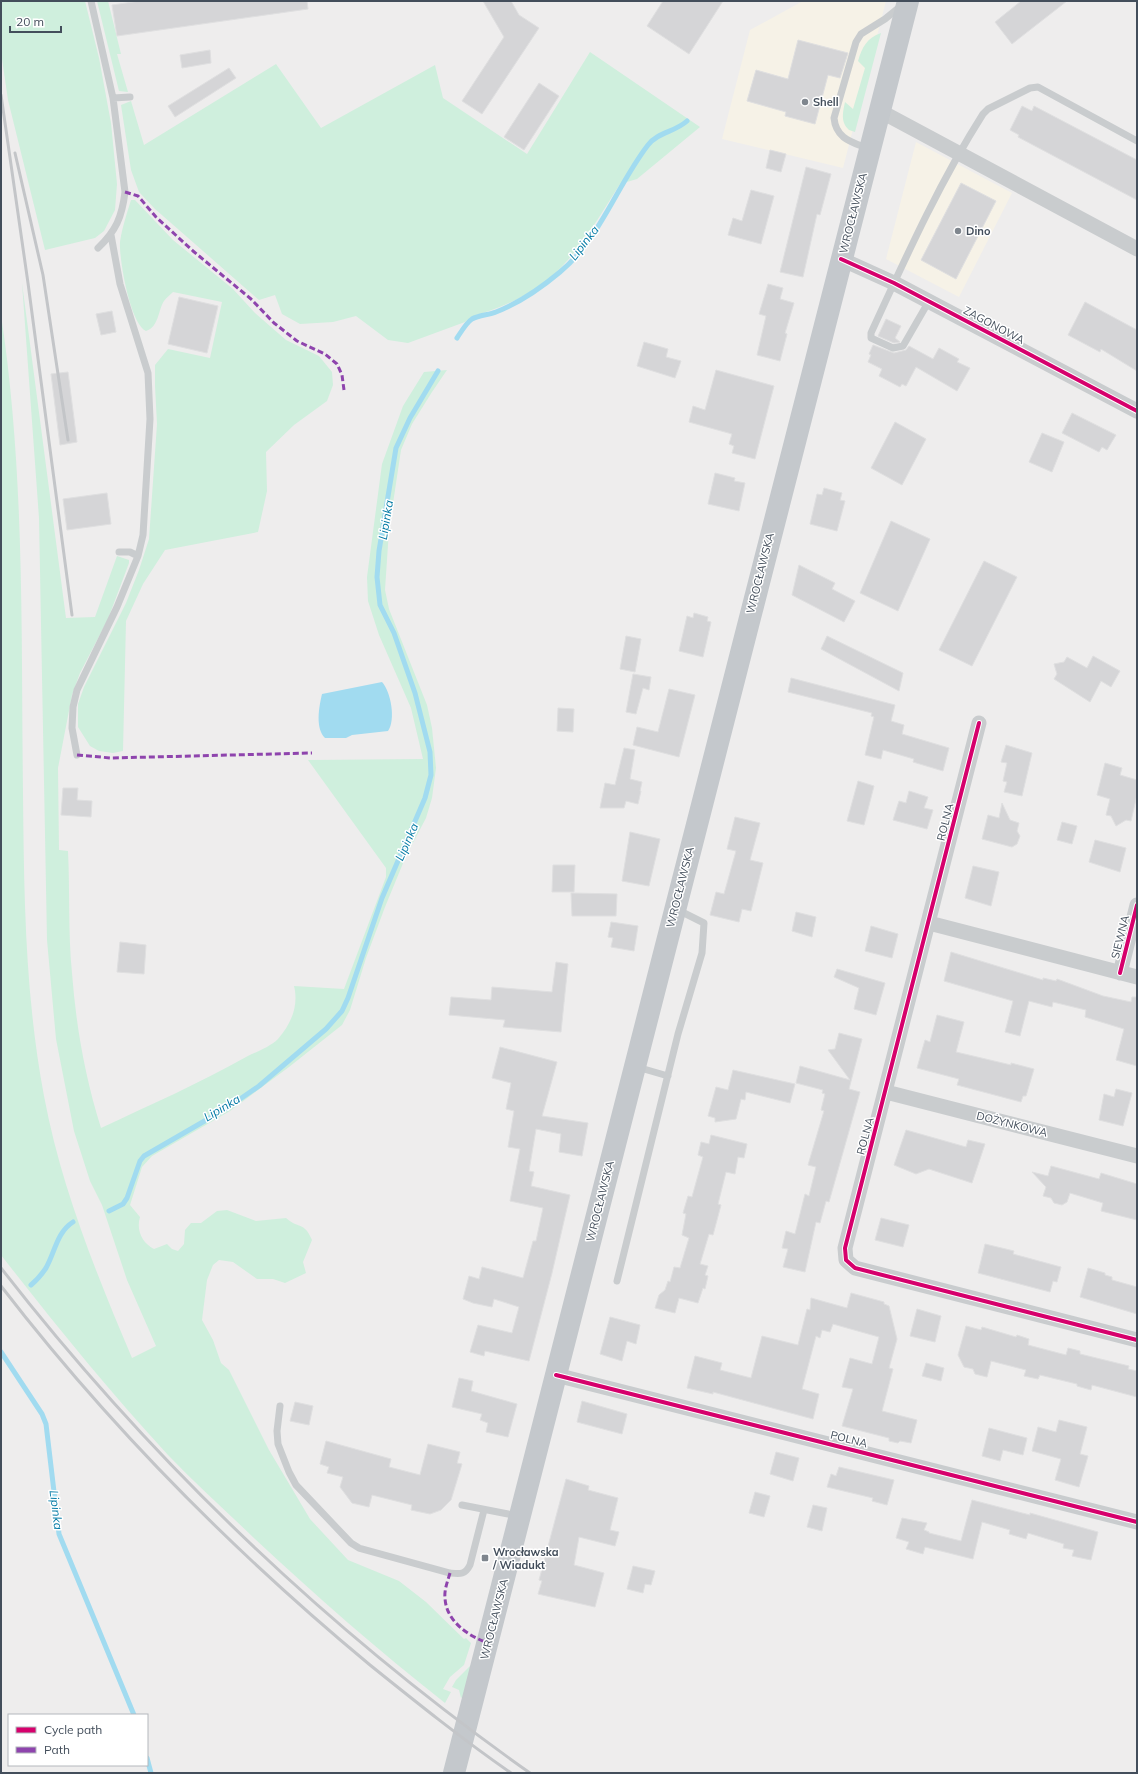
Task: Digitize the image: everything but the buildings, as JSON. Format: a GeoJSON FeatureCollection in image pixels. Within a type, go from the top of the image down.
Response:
{"type":"FeatureCollection","features":[{"type":"Feature","properties":{"kind":"main road","name":"WROCŁAWSKA"},"geometry":{"type":"LineString","coordinates":[[454,1773],[908,1]]}},
{"type":"Feature","properties":{"kind":"street"},"geometry":{"type":"LineString","coordinates":[[880,111],[958,155],[1137,249]]}},
{"type":"Feature","properties":{"kind":"street","name":"ZAGONOWA"},"geometry":{"type":"LineString","coordinates":[[841,259],[894,283],[1137,411]]}},
{"type":"Feature","properties":{"kind":"street","name":"ROLNA"},"geometry":{"type":"LineString","coordinates":[[979,723],[845,1248],[846,1260],[855,1268],[1137,1340]]}},
{"type":"Feature","properties":{"kind":"street","name":"SIEWNA"},"geometry":{"type":"LineString","coordinates":[[1120,973],[1137,905]]}},
{"type":"Feature","properties":{"kind":"street","name":"SIEWNA"},"geometry":{"type":"LineString","coordinates":[[929,923],[1137,977]]}},
{"type":"Feature","properties":{"kind":"street","name":"DOŻYNKOWA"},"geometry":{"type":"LineString","coordinates":[[886,1092],[1137,1156]]}},
{"type":"Feature","properties":{"kind":"street","name":"POLNA"},"geometry":{"type":"LineString","coordinates":[[556,1375],[1137,1522]]}},
{"type":"Feature","properties":{"kind":"lane"},"geometry":{"type":"LineString","coordinates":[[91,1],[114,98],[125,192],[123,205],[111,236],[98,248]]}},
{"type":"Feature","properties":{"kind":"lane"},"geometry":{"type":"LineString","coordinates":[[870,149],[846,140],[835,126],[834,118],[856,42],[861,34],[884,20],[908,1]]}},
{"type":"Feature","properties":{"kind":"lane"},"geometry":{"type":"LineString","coordinates":[[929,301],[903,346],[893,348],[871,338],[871,333],[894,283],[958,155],[982,114],[988,109],[1030,88],[1038,87],[1137,141]]}},
{"type":"Feature","properties":{"kind":"lane"},"geometry":{"type":"LineString","coordinates":[[114,98],[130,97]]}},
{"type":"Feature","properties":{"kind":"lane"},"geometry":{"type":"LineString","coordinates":[[77,755],[72,728],[73,707],[77,690],[118,607],[138,556],[143,535],[150,397],[148,373],[122,291],[111,236]]}},
{"type":"Feature","properties":{"kind":"lane"},"geometry":{"type":"LineString","coordinates":[[119,552],[130,552],[138,556]]}},
{"type":"Feature","properties":{"kind":"lane"},"geometry":{"type":"LineString","coordinates":[[617,1281],[668,1076],[702,953],[704,923],[675,909]]}},
{"type":"Feature","properties":{"kind":"lane"},"geometry":{"type":"LineString","coordinates":[[634,1066],[668,1076]]}},
{"type":"Feature","properties":{"kind":"lane"},"geometry":{"type":"LineString","coordinates":[[280,1406],[277,1431],[278,1444],[296,1485],[342,1534],[359,1548],[450,1573],[462,1574],[467,1571],[470,1565],[484,1510]]}},
{"type":"Feature","properties":{"kind":"lane"},"geometry":{"type":"LineString","coordinates":[[462,1505],[520,1516]]}},
{"type":"Feature","properties":{"kind":"shaded area"},"geometry":{"type":"Polygon","coordinates":[[[803,1],[886,1],[843,168],[722,139],[750,30],[803,1]]]}},
{"type":"Feature","properties":{"kind":"shaded area"},"geometry":{"type":"Polygon","coordinates":[[[916,142],[1012,193],[959,297],[886,259],[916,142]]]}},
{"type":"Feature","properties":{"kind":"green space"},"geometry":{"type":"Polygon","coordinates":[[[1,1],[85,1],[99,58],[111,123],[117,184],[115,210],[104,231],[95,238],[45,250],[8,100],[1,52],[1,1]]]}},
{"type":"Feature","properties":{"kind":"green space"},"geometry":{"type":"Polygon","coordinates":[[[97,1],[108,1],[121,54],[117,54],[128,92],[119,91],[97,1]]]}},
{"type":"Feature","properties":{"kind":"green space"},"geometry":{"type":"Polygon","coordinates":[[[881,33],[855,132],[849,130],[844,124],[843,117],[845,102],[853,109],[865,68],[858,61],[863,47],[869,40],[881,33]]]}},
{"type":"Feature","properties":{"kind":"green space"},"geometry":{"type":"Polygon","coordinates":[[[590,52],[700,127],[637,179],[620,184],[579,247],[554,274],[539,286],[523,296],[473,316],[465,322],[408,343],[388,340],[356,316],[333,322],[300,324],[282,314],[275,295],[259,300],[155,209],[139,192],[131,170],[121,105],[131,101],[144,145],[276,64],[321,128],[435,65],[443,98],[527,154],[590,52]]]}},
{"type":"Feature","properties":{"kind":"green space"},"geometry":{"type":"Polygon","coordinates":[[[131,200],[135,200],[173,240],[233,289],[255,313],[286,340],[319,356],[332,372],[333,385],[327,401],[294,425],[266,452],[267,491],[258,532],[165,550],[143,584],[126,621],[123,751],[113,753],[99,751],[90,746],[78,727],[78,704],[84,687],[126,603],[149,539],[157,424],[155,365],[168,349],[210,358],[222,302],[173,292],[164,301],[153,326],[146,331],[140,326],[130,304],[121,262],[120,250],[122,231],[131,200]]]}},
{"type":"Feature","properties":{"kind":"green space"},"geometry":{"type":"Polygon","coordinates":[[[22,283],[66,618],[95,617],[117,556],[129,560],[108,619],[80,673],[72,695],[58,768],[59,850],[68,851],[70,942],[76,1012],[90,1090],[101,1128],[193,1085],[275,1042],[287,1027],[293,1014],[295,1008],[294,986],[344,989],[386,877],[386,868],[308,760],[423,759],[411,708],[379,635],[368,601],[367,577],[382,464],[403,406],[424,372],[447,370],[412,424],[401,450],[389,530],[385,590],[389,609],[427,705],[432,728],[436,768],[432,798],[426,818],[406,856],[385,907],[366,958],[350,1010],[342,1025],[230,1111],[152,1156],[142,1167],[130,1205],[140,1217],[139,1227],[143,1240],[154,1249],[167,1244],[172,1249],[178,1251],[184,1244],[185,1230],[191,1223],[201,1223],[217,1211],[227,1210],[256,1221],[286,1218],[306,1230],[309,1234],[312,1240],[303,1262],[306,1273],[285,1283],[273,1279],[257,1279],[233,1262],[219,1260],[213,1265],[207,1280],[202,1320],[213,1340],[221,1363],[229,1370],[269,1450],[310,1519],[348,1560],[399,1581],[426,1602],[464,1639],[466,1638],[471,1643],[464,1665],[450,1677],[443,1689],[451,1692],[445,1703],[325,1602],[255,1539],[168,1455],[103,1382],[1,1255],[1,315],[9,374],[18,493],[25,907],[29,983],[38,1058],[51,1130],[70,1196],[93,1262],[132,1358],[156,1346],[127,1280],[102,1205],[90,1181],[74,1131],[56,1039],[47,940],[39,518],[22,283]]]}},
{"type":"Feature","properties":{"kind":"green space"},"geometry":{"type":"Polygon","coordinates":[[[472,1664],[464,1696],[461,1698],[459,1690],[452,1687],[456,1680],[472,1664]]]}},
{"type":"Feature","properties":{"kind":"water"},"geometry":{"type":"Polygon","coordinates":[[[382,682],[388,692],[392,713],[392,720],[388,731],[352,735],[346,738],[325,738],[320,729],[319,723],[319,711],[322,694],[382,682]]]}},
{"type":"Feature","properties":{"kind":"waterway","name":"Lipinka"},"geometry":{"type":"LineString","coordinates":[[457,338],[472,319],[493,313],[521,300],[560,272],[574,259],[597,228],[648,145],[657,137],[677,128],[687,121]]}},
{"type":"Feature","properties":{"kind":"waterway","name":"Lipinka"},"geometry":{"type":"LineString","coordinates":[[109,1211],[123,1204],[127,1198],[140,1161],[144,1156],[227,1108],[259,1086],[326,1029],[342,1011],[348,998],[382,898],[425,798],[431,775],[430,752],[415,693],[394,633],[380,605],[377,577],[379,551],[396,448],[410,418],[438,371]]}},
{"type":"Feature","properties":{"kind":"waterway","name":"Lipinka"},"geometry":{"type":"LineString","coordinates":[[31,1285],[46,1268],[63,1231],[73,1222]]}},
{"type":"Feature","properties":{"kind":"waterway","name":"Lipinka"},"geometry":{"type":"LineString","coordinates":[[1,1352],[42,1414],[46,1424],[59,1534],[134,1714]]}},
{"type":"Feature","properties":{"kind":"waterway","name":"Lipinka"},"geometry":{"type":"LineString","coordinates":[[148,1762],[151,1773]]}},
{"type":"Feature","properties":{"kind":"railway"},"geometry":{"type":"LineString","coordinates":[[1,95],[28,283],[72,615]]}},
{"type":"Feature","properties":{"kind":"railway"},"geometry":{"type":"LineString","coordinates":[[15,153],[43,275],[68,440]]}},
{"type":"Feature","properties":{"kind":"railway"},"geometry":{"type":"LineString","coordinates":[[1,1268],[59,1340],[119,1409],[182,1476],[247,1540],[314,1602],[384,1661],[456,1718],[530,1773]]}},
{"type":"Feature","properties":{"kind":"railway"},"geometry":{"type":"LineString","coordinates":[[1,1286],[42,1338],[129,1438],[175,1486],[270,1578],[370,1665],[457,1734],[511,1773]]}},
{"type":"Feature","properties":{"kind":"marked path"},"geometry":{"type":"LineString","coordinates":[[125,192],[138,196],[156,217],[193,251],[251,299],[274,323],[297,341],[325,354],[337,364],[342,375],[344,390]]}},
{"type":"Feature","properties":{"kind":"marked path"},"geometry":{"type":"LineString","coordinates":[[77,755],[111,758],[312,753]]}},
{"type":"Feature","properties":{"kind":"marked path"},"geometry":{"type":"LineString","coordinates":[[450,1573],[446,1585],[445,1595],[446,1606],[449,1614],[466,1632],[488,1643]]}},
{"type":"Feature","properties":{"kind":"cycle path"},"geometry":{"type":"LineString","coordinates":[[841,259],[894,283],[1137,411]]}},
{"type":"Feature","properties":{"kind":"cycle path"},"geometry":{"type":"LineString","coordinates":[[979,723],[845,1248],[846,1260],[855,1268],[1137,1340]]}},
{"type":"Feature","properties":{"kind":"cycle path"},"geometry":{"type":"LineString","coordinates":[[1120,973],[1137,905]]}},
{"type":"Feature","properties":{"kind":"cycle path"},"geometry":{"type":"LineString","coordinates":[[556,1375],[1137,1522]]}},
{"type":"Feature","properties":{"kind":"place","name":"Shell"},"geometry":{"type":"Point","coordinates":[805,102]}},
{"type":"Feature","properties":{"kind":"place","name":"Dino"},"geometry":{"type":"Point","coordinates":[958,231]}},
{"type":"Feature","properties":{"kind":"place","name":"Wrocławska / Wiadukt"},"geometry":{"type":"Point","coordinates":[485,1558]}}]}
